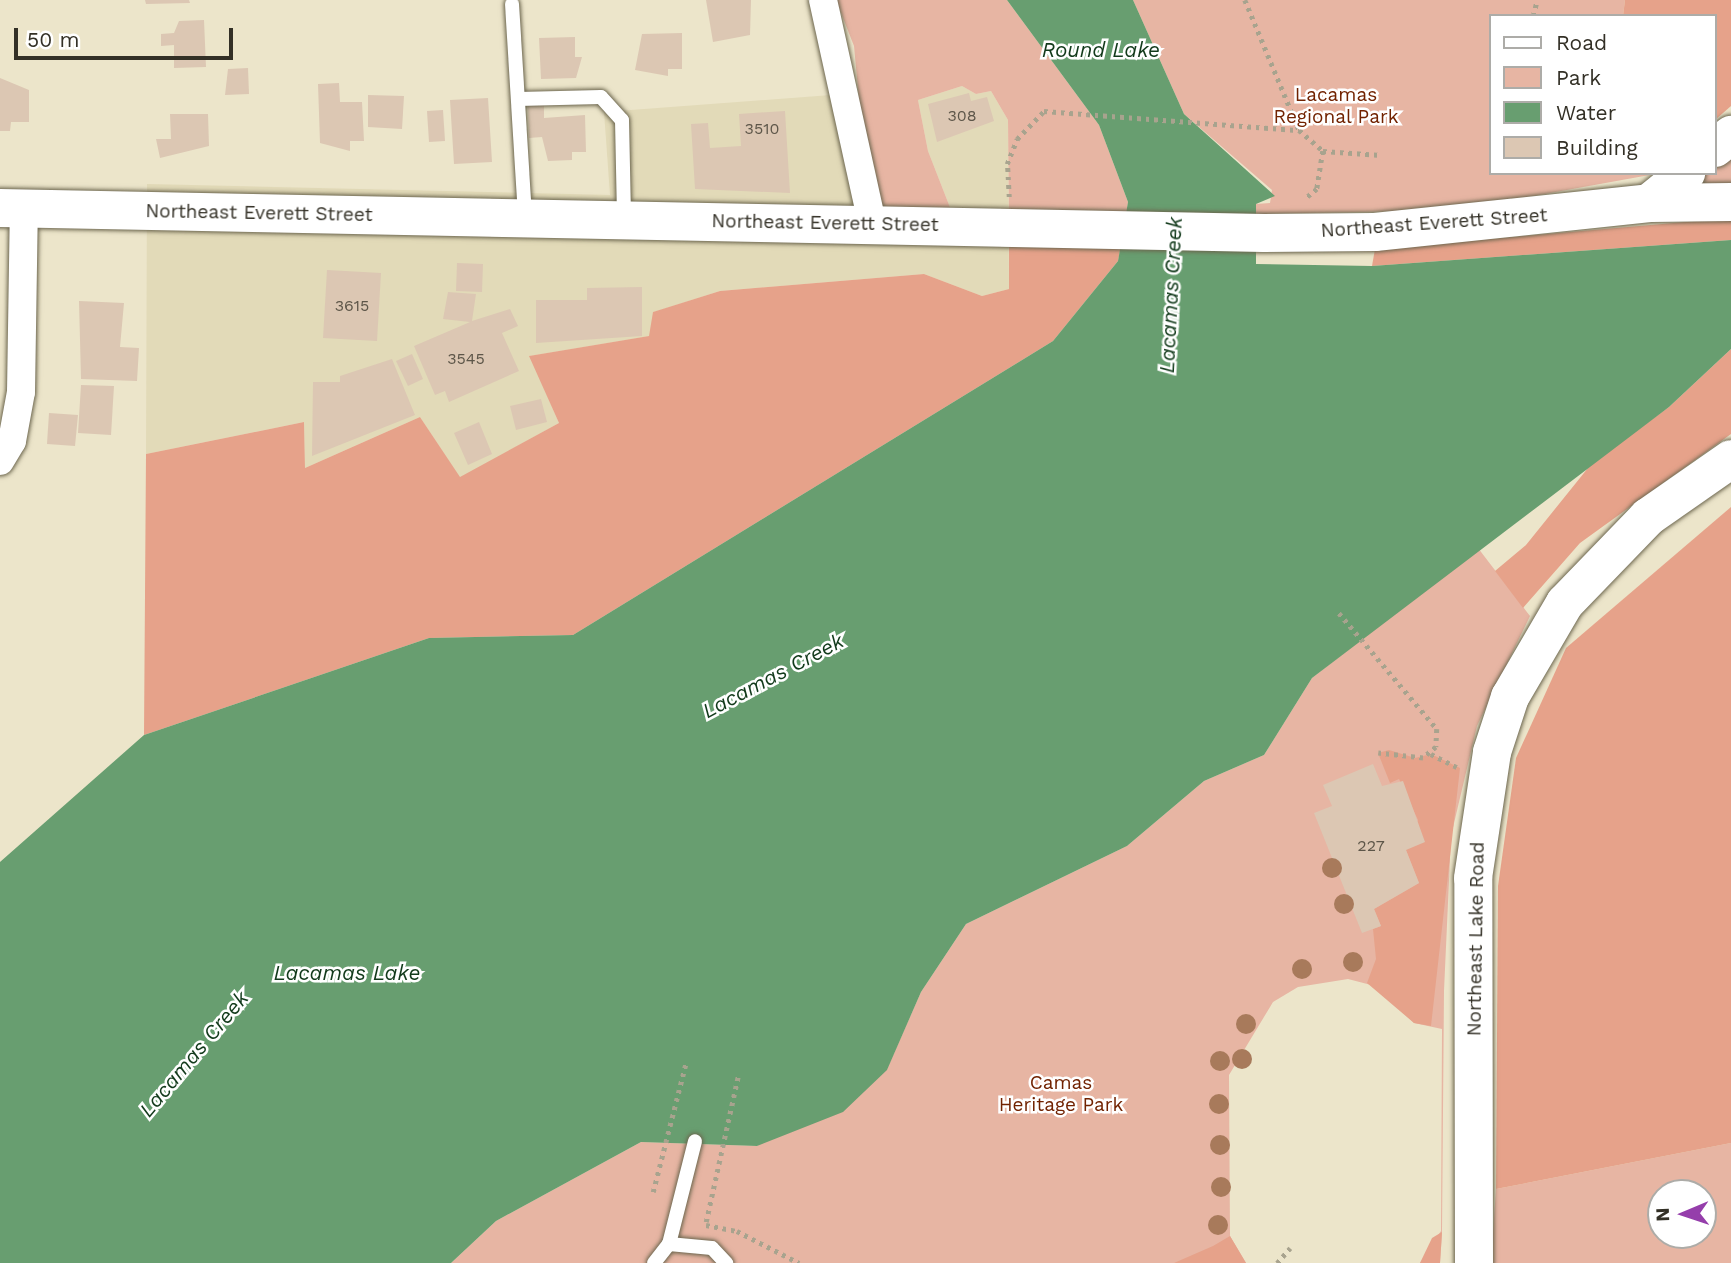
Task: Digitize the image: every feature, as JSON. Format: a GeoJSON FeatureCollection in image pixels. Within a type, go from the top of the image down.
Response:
{"type":"FeatureCollection","features":[{"type":"Feature","properties":{"kind":"main road"},"geometry":{"type":"LineString","coordinates":[[1717,146],[1731,135]]}},
{"type":"Feature","properties":{"kind":"main road"},"geometry":{"type":"LineString","coordinates":[[1649,204],[1683,175]]}},
{"type":"Feature","properties":{"kind":"main road","name":"Northeast Everett Street"},"geometry":{"type":"LineString","coordinates":[[12,209],[872,223],[1264,233],[1375,232],[1649,204],[1731,202]]}},
{"type":"Feature","properties":{"kind":"main road","name":"Northeast Lake Road"},"geometry":{"type":"LineString","coordinates":[[1474,1263],[1473,878],[1492,752],[1510,697],[1565,603],[1648,517],[1731,459]]}},
{"type":"Feature","properties":{"kind":"street"},"geometry":{"type":"LineString","coordinates":[[823,0],[872,223]]}},
{"type":"Feature","properties":{"kind":"street"},"geometry":{"type":"LineString","coordinates":[[0,461],[12,440],[21,393],[12,209]]}},
{"type":"Feature","properties":{"kind":"lane"},"geometry":{"type":"LineString","coordinates":[[512,4],[526,218]]}},
{"type":"Feature","properties":{"kind":"lane"},"geometry":{"type":"LineString","coordinates":[[518,99],[601,97],[622,120],[624,219]]}},
{"type":"Feature","properties":{"kind":"lane"},"geometry":{"type":"LineString","coordinates":[[654,1263],[669,1244],[695,1141]]}},
{"type":"Feature","properties":{"kind":"lane"},"geometry":{"type":"LineString","coordinates":[[669,1244],[703,1246],[726,1263]]}},
{"type":"Feature","properties":{"kind":"path"},"geometry":{"type":"LineString","coordinates":[[1245,0],[1299,130],[1323,151],[1381,155]]}},
{"type":"Feature","properties":{"kind":"path"},"geometry":{"type":"LineString","coordinates":[[1009,227],[1007,164],[1028,121],[1052,110],[1299,130]]}},
{"type":"Feature","properties":{"kind":"path"},"geometry":{"type":"LineString","coordinates":[[1292,206],[1317,190],[1323,151]]}},
{"type":"Feature","properties":{"kind":"path"},"geometry":{"type":"LineString","coordinates":[[1339,613],[1437,729],[1436,747],[1423,758],[1378,753]]}},
{"type":"Feature","properties":{"kind":"path"},"geometry":{"type":"LineString","coordinates":[[653,1192],[686,1063]]}},
{"type":"Feature","properties":{"kind":"path"},"geometry":{"type":"LineString","coordinates":[[703,1246],[738,1076]]}},
{"type":"Feature","properties":{"kind":"path"},"geometry":{"type":"LineString","coordinates":[[706,1222],[799,1263]]}},
{"type":"Feature","properties":{"kind":"path"},"geometry":{"type":"LineString","coordinates":[[1277,1263],[1290,1248]]}},
{"type":"Feature","properties":{"kind":"shaded area"},"geometry":{"type":"Polygon","coordinates":[[[1625,0],[1731,0],[1731,106],[1717,118],[1717,14],[1623,14],[1625,0]]]}},
{"type":"Feature","properties":{"kind":"shaded area"},"geometry":{"type":"Polygon","coordinates":[[[962,86],[976,94],[991,91],[1008,120],[1009,289],[982,296],[924,274],[720,291],[654,312],[650,336],[530,356],[559,423],[460,478],[420,417],[305,468],[304,422],[146,454],[147,184],[610,195],[604,112],[844,94],[951,210],[928,151],[918,100],[962,86]]]}},
{"type":"Feature","properties":{"kind":"shaded area"},"geometry":{"type":"Polygon","coordinates":[[[1731,218],[1731,240],[1372,266],[1375,249],[1731,218]]]}},
{"type":"Feature","properties":{"kind":"shaded area"},"geometry":{"type":"Polygon","coordinates":[[[1009,227],[1124,229],[1118,261],[1053,341],[573,635],[429,638],[144,735],[146,454],[304,422],[305,468],[420,417],[460,477],[559,423],[529,356],[649,336],[653,312],[720,291],[924,274],[982,296],[1009,289],[1009,227]]]}},
{"type":"Feature","properties":{"kind":"shaded area"},"geometry":{"type":"Polygon","coordinates":[[[1731,349],[1731,434],[1580,543],[1523,608],[1495,571],[1526,545],[1592,463],[1669,407],[1731,349]]]}},
{"type":"Feature","properties":{"kind":"shaded area"},"geometry":{"type":"Polygon","coordinates":[[[1731,507],[1731,1143],[1496,1189],[1498,886],[1516,758],[1566,648],[1731,507]]]}},
{"type":"Feature","properties":{"kind":"shaded area"},"geometry":{"type":"Polygon","coordinates":[[[1389,750],[1415,758],[1431,754],[1460,768],[1431,1026],[1414,1023],[1367,983],[1376,959],[1373,929],[1381,926],[1374,909],[1419,883],[1406,850],[1418,820],[1399,779],[1390,783],[1378,753],[1389,750]]]}},
{"type":"Feature","properties":{"kind":"shaded area"},"geometry":{"type":"Polygon","coordinates":[[[1442,1232],[1440,1263],[1420,1263],[1432,1238],[1442,1232]]]}},
{"type":"Feature","properties":{"kind":"shaded area"},"geometry":{"type":"Polygon","coordinates":[[[1230,1236],[1246,1263],[1174,1263],[1213,1246],[1230,1236]]]}},
{"type":"Feature","properties":{"kind":"green space"},"geometry":{"type":"Polygon","coordinates":[[[836,0],[1007,0],[1099,125],[1128,202],[1124,229],[1009,227],[1008,120],[991,91],[976,94],[962,86],[918,100],[928,151],[951,210],[869,207],[854,46],[836,0]]]}},
{"type":"Feature","properties":{"kind":"green space","name":"Lacamas Regional Park"},"geometry":{"type":"Polygon","coordinates":[[[1133,0],[1625,0],[1623,14],[1490,14],[1490,175],[1650,175],[1457,210],[1256,214],[1256,204],[1270,203],[1272,190],[1184,114],[1133,0]]]}},
{"type":"Feature","properties":{"kind":"green space"},"geometry":{"type":"Polygon","coordinates":[[[1731,150],[1731,194],[1660,199],[1695,175],[1717,175],[1717,160],[1731,150]]]}},
{"type":"Feature","properties":{"kind":"green space","name":"Camas Heritage Park"},"geometry":{"type":"Polygon","coordinates":[[[1478,548],[1530,616],[1477,726],[1451,836],[1444,991],[1442,1232],[1440,1263],[1420,1263],[1441,1231],[1442,1029],[1414,1023],[1375,986],[1348,979],[1298,987],[1273,1002],[1229,1075],[1230,1236],[1246,1263],[451,1263],[496,1221],[641,1142],[757,1146],[887,1069],[921,992],[966,924],[1127,846],[1204,781],[1264,755],[1312,678],[1478,548]]]}},
{"type":"Feature","properties":{"kind":"green space"},"geometry":{"type":"Polygon","coordinates":[[[1731,1143],[1731,1263],[1491,1263],[1496,1189],[1731,1143]]]}},
{"type":"Feature","properties":{"kind":"water","name":"Lacamas Lake"},"geometry":{"type":"Polygon","coordinates":[[[1007,0],[1133,0],[1184,114],[1275,196],[1256,204],[1256,264],[1372,266],[1731,240],[1731,349],[1669,407],[1312,678],[1264,755],[1204,781],[1127,846],[966,924],[921,992],[887,1070],[843,1112],[757,1146],[641,1142],[496,1221],[451,1263],[0,1263],[0,862],[144,735],[429,638],[573,635],[1053,341],[1118,261],[1128,202],[1099,125],[1007,0]]]}},
{"type":"Feature","properties":{"kind":"building"},"geometry":{"type":"Polygon","coordinates":[[[145,0],[189,0],[190,3],[146,4],[145,0]]]}},
{"type":"Feature","properties":{"kind":"building"},"geometry":{"type":"Polygon","coordinates":[[[706,0],[751,0],[750,35],[713,42],[706,0]]]}},
{"type":"Feature","properties":{"kind":"building"},"geometry":{"type":"Polygon","coordinates":[[[204,20],[206,67],[174,68],[174,45],[161,46],[161,34],[174,33],[179,21],[204,20]]]}},
{"type":"Feature","properties":{"kind":"building"},"geometry":{"type":"Polygon","coordinates":[[[682,33],[682,69],[668,69],[668,76],[635,70],[642,34],[682,33]]]}},
{"type":"Feature","properties":{"kind":"building"},"geometry":{"type":"Polygon","coordinates":[[[575,37],[575,57],[582,57],[576,78],[541,79],[539,38],[575,37]]]}},
{"type":"Feature","properties":{"kind":"building"},"geometry":{"type":"Polygon","coordinates":[[[248,68],[249,94],[225,95],[228,69],[248,68]]]}},
{"type":"Feature","properties":{"kind":"building"},"geometry":{"type":"Polygon","coordinates":[[[0,78],[29,90],[29,122],[11,122],[10,131],[0,131],[0,78]]]}},
{"type":"Feature","properties":{"kind":"building"},"geometry":{"type":"Polygon","coordinates":[[[339,83],[340,102],[362,102],[364,141],[350,141],[350,151],[320,143],[318,84],[339,83]]]}},
{"type":"Feature","properties":{"kind":"building"},"geometry":{"type":"Polygon","coordinates":[[[969,93],[971,101],[987,97],[994,121],[937,142],[928,104],[969,93]]]}},
{"type":"Feature","properties":{"kind":"building"},"geometry":{"type":"Polygon","coordinates":[[[368,95],[404,96],[402,129],[368,127],[368,95]]]}},
{"type":"Feature","properties":{"kind":"building"},"geometry":{"type":"Polygon","coordinates":[[[488,98],[492,162],[454,164],[450,100],[488,98]]]}},
{"type":"Feature","properties":{"kind":"building"},"geometry":{"type":"Polygon","coordinates":[[[544,105],[544,118],[585,115],[586,152],[572,152],[572,160],[548,161],[542,137],[529,138],[528,106],[544,105]]]}},
{"type":"Feature","properties":{"kind":"building"},"geometry":{"type":"Polygon","coordinates":[[[443,110],[445,141],[429,142],[427,111],[443,110]]]}},
{"type":"Feature","properties":{"kind":"building"},"geometry":{"type":"Polygon","coordinates":[[[785,111],[790,193],[695,189],[691,124],[708,123],[710,148],[741,146],[739,114],[785,111]]]}},
{"type":"Feature","properties":{"kind":"building"},"geometry":{"type":"Polygon","coordinates":[[[170,114],[208,114],[209,146],[160,158],[156,139],[171,139],[170,114]]]}},
{"type":"Feature","properties":{"kind":"building"},"geometry":{"type":"Polygon","coordinates":[[[457,263],[483,264],[482,292],[456,291],[457,263]]]}},
{"type":"Feature","properties":{"kind":"building"},"geometry":{"type":"Polygon","coordinates":[[[327,270],[381,273],[377,341],[323,338],[327,270]]]}},
{"type":"Feature","properties":{"kind":"building"},"geometry":{"type":"Polygon","coordinates":[[[642,287],[642,336],[536,343],[536,300],[587,300],[587,288],[642,287]]]}},
{"type":"Feature","properties":{"kind":"building"},"geometry":{"type":"Polygon","coordinates":[[[448,292],[476,294],[472,321],[510,309],[518,326],[502,333],[519,371],[449,402],[445,391],[435,395],[414,346],[470,322],[443,319],[448,292]]]}},
{"type":"Feature","properties":{"kind":"building"},"geometry":{"type":"Polygon","coordinates":[[[79,301],[124,303],[120,347],[139,348],[137,381],[81,379],[79,301]]]}},
{"type":"Feature","properties":{"kind":"building"},"geometry":{"type":"Polygon","coordinates":[[[412,354],[423,379],[408,386],[396,361],[412,354]]]}},
{"type":"Feature","properties":{"kind":"building"},"geometry":{"type":"Polygon","coordinates":[[[392,359],[415,415],[312,456],[313,382],[340,382],[340,376],[392,359]]]}},
{"type":"Feature","properties":{"kind":"building"},"geometry":{"type":"Polygon","coordinates":[[[81,385],[114,386],[111,435],[78,433],[81,385]]]}},
{"type":"Feature","properties":{"kind":"building"},"geometry":{"type":"Polygon","coordinates":[[[541,399],[547,422],[516,430],[510,406],[541,399]]]}},
{"type":"Feature","properties":{"kind":"building"},"geometry":{"type":"Polygon","coordinates":[[[49,413],[78,415],[75,446],[47,444],[49,413]]]}},
{"type":"Feature","properties":{"kind":"building"},"geometry":{"type":"Polygon","coordinates":[[[479,422],[492,454],[468,465],[454,433],[479,422]]]}},
{"type":"Feature","properties":{"kind":"building"},"geometry":{"type":"Polygon","coordinates":[[[1373,764],[1382,786],[1403,781],[1425,842],[1406,850],[1419,883],[1374,909],[1381,926],[1362,933],[1314,813],[1332,806],[1323,785],[1373,764]]]}},
{"type":"Feature","properties":{"kind":"water label","name":"Round Lake"},"geometry":{"type":"Point","coordinates":[1101,50]}},
{"type":"Feature","properties":{"kind":"water label","name":"Lacamas Creek"},"geometry":{"type":"Point","coordinates":[1171,295]}},
{"type":"Feature","properties":{"kind":"water label","name":"Lacamas Creek"},"geometry":{"type":"Point","coordinates":[773,676]}},
{"type":"Feature","properties":{"kind":"water label","name":"Lacamas Creek"},"geometry":{"type":"Point","coordinates":[194,1054]}}]}
